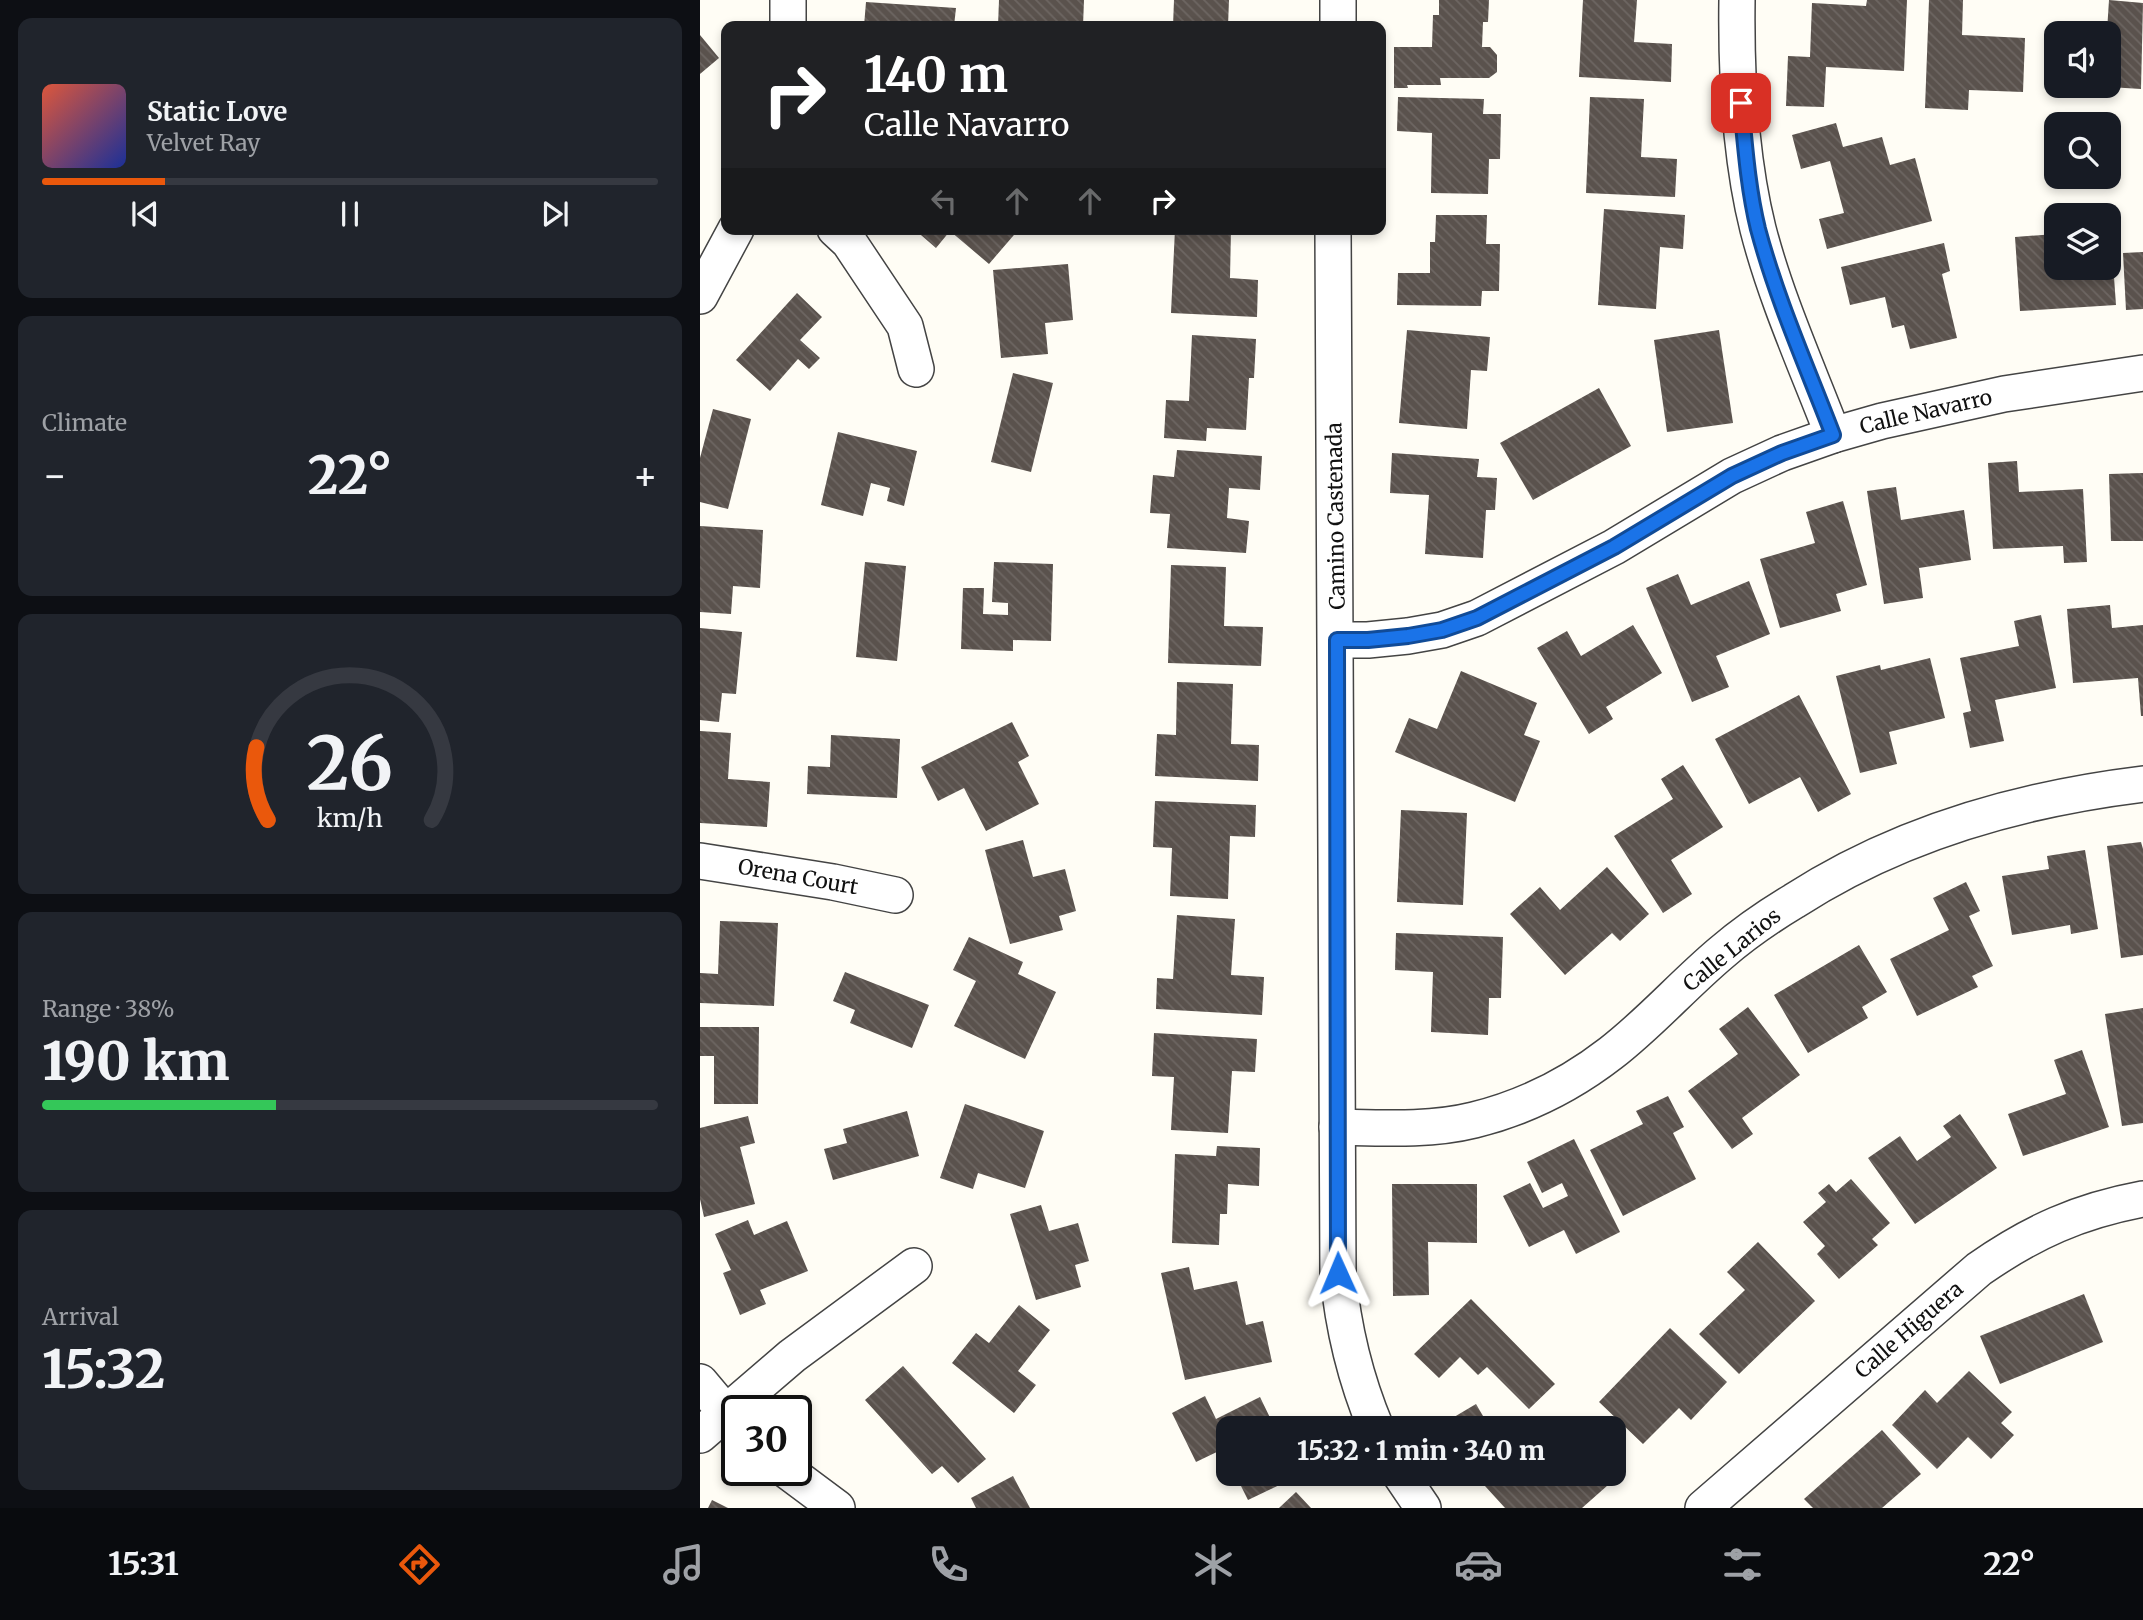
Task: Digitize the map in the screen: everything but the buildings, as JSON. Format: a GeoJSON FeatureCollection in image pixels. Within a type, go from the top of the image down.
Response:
{"type":"FeatureCollection","features":[{"type":"Feature","properties":{"kind":"street"},"geometry":{"type":"LineString","coordinates":[[788,0],[788,21]]}},
{"type":"Feature","properties":{"kind":"street"},"geometry":{"type":"LineString","coordinates":[[1338,0],[1338,21]]}},
{"type":"Feature","properties":{"kind":"street"},"geometry":{"type":"LineString","coordinates":[[1737,0],[1741,103],[1748,172],[1758,228],[1775,284],[1833,435]]}},
{"type":"Feature","properties":{"kind":"street"},"geometry":{"type":"LineString","coordinates":[[700,296],[733,235]]}},
{"type":"Feature","properties":{"kind":"street"},"geometry":{"type":"LineString","coordinates":[[841,235],[849,242],[905,326],[916,369]]}},
{"type":"Feature","properties":{"kind":"street","name":"Camino Castenada"},"geometry":{"type":"LineString","coordinates":[[1333,235],[1338,1273],[1341,1310],[1350,1355],[1372,1416]]}},
{"type":"Feature","properties":{"kind":"street","name":"Calle Navarro"},"geometry":{"type":"LineString","coordinates":[[1337,640],[1408,636],[1442,630],[1477,618],[1614,547],[1732,476],[1782,453],[1833,435],[1991,396],[2143,373]]}},
{"type":"Feature","properties":{"kind":"street","name":"Calle Larios"},"geometry":{"type":"LineString","coordinates":[[1337,1126],[1434,1126],[1472,1121],[1510,1109],[1557,1087],[1612,1052],[1722,952],[1794,900],[1865,861],[1940,829],[2017,805],[2143,784]]}},
{"type":"Feature","properties":{"kind":"street","name":"Orena Court"},"geometry":{"type":"LineString","coordinates":[[700,861],[833,882],[895,895]]}},
{"type":"Feature","properties":{"kind":"street","name":"Calle Higuera"},"geometry":{"type":"LineString","coordinates":[[1703,1508],[1979,1269],[2036,1233],[2075,1216],[2110,1205],[2143,1199]]}},
{"type":"Feature","properties":{"kind":"street"},"geometry":{"type":"LineString","coordinates":[[752,1395],[792,1356],[914,1266]]}},
{"type":"Feature","properties":{"kind":"street"},"geometry":{"type":"LineString","coordinates":[[700,1382],[721,1425]]}},
{"type":"Feature","properties":{"kind":"street"},"geometry":{"type":"LineString","coordinates":[[807,1486],[837,1508]]}},
{"type":"Feature","properties":{"kind":"street"},"geometry":{"type":"LineString","coordinates":[[1408,1486],[1423,1508]]}},
{"type":"Feature","properties":{"kind":"route"},"geometry":{"type":"LineString","coordinates":[[1338,1273],[1337,640],[1408,636],[1442,630],[1477,618],[1614,547],[1732,476],[1782,453],[1833,435],[1775,284],[1758,228],[1748,172],[1741,103]]}}]}
